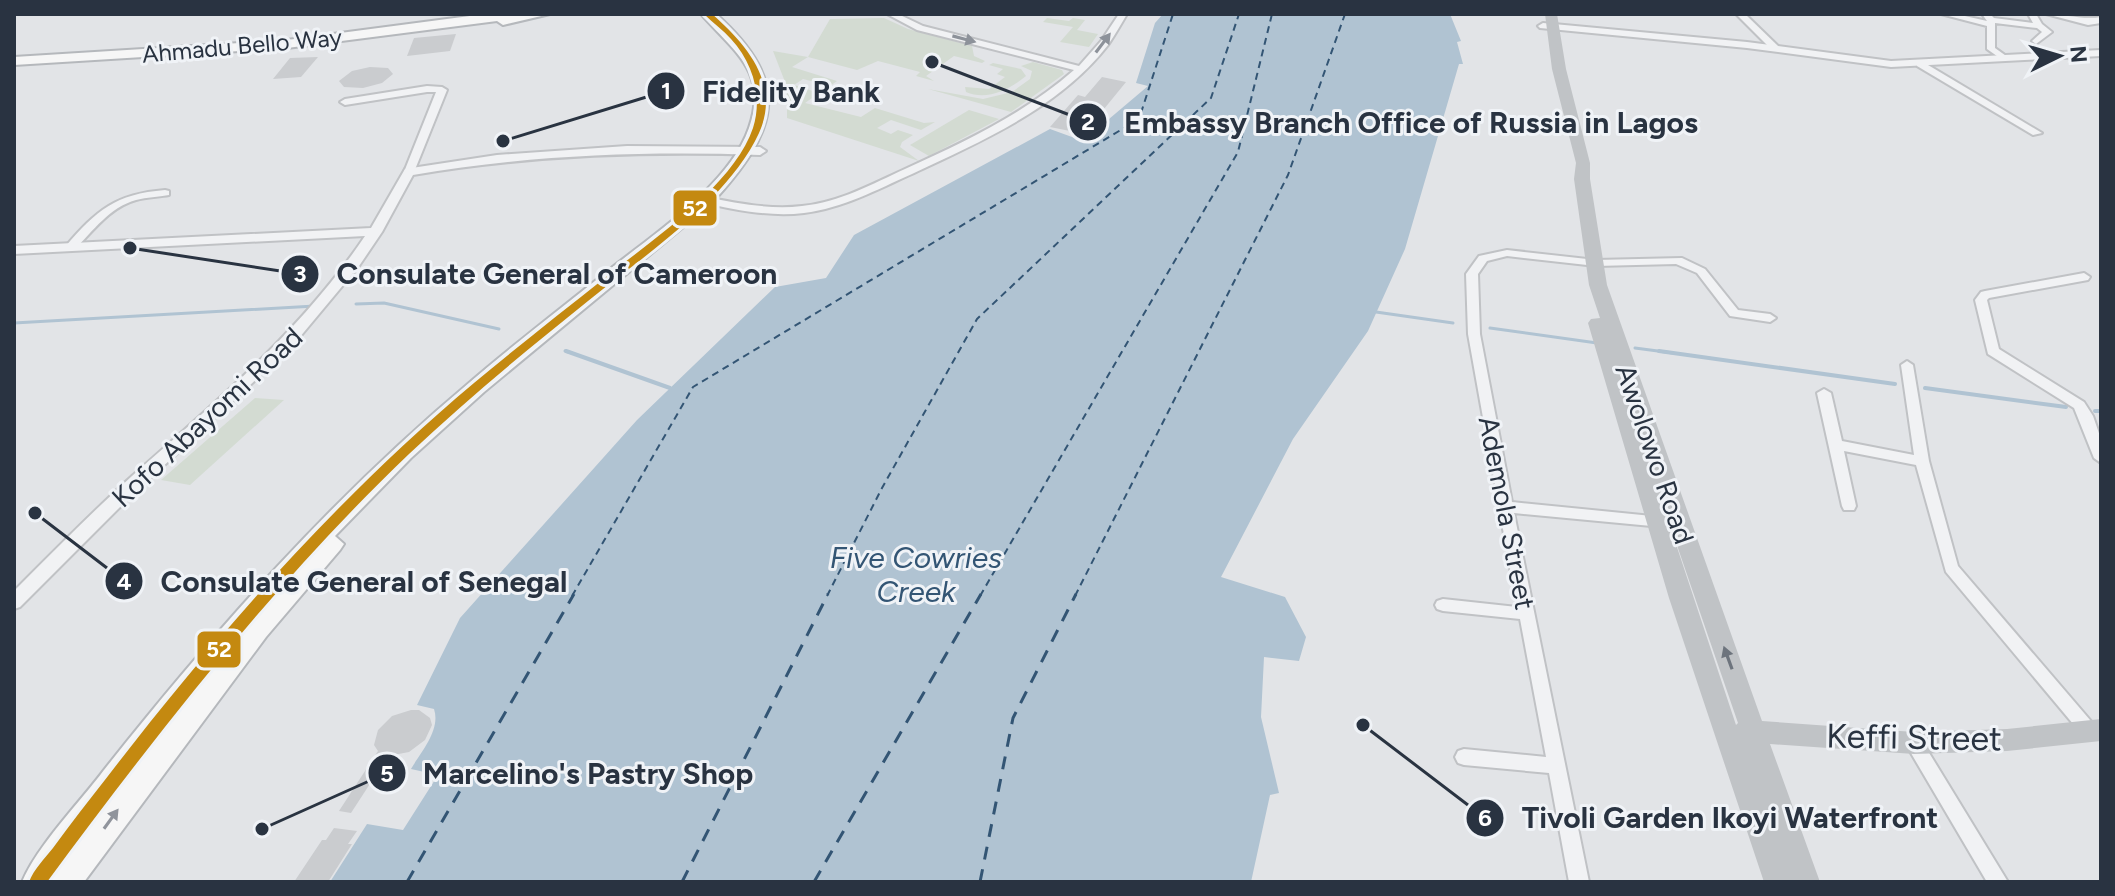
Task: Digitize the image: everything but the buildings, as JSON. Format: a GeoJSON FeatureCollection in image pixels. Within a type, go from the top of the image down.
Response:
{"type":"FeatureCollection","features":[{"type":"Feature","properties":{"kind":"highway","name":"Ahmadu Bello Way"},"geometry":{"type":"LineString","coordinates":[[464,18],[484,14]]}},
{"type":"Feature","properties":{"kind":"highway","name":"Ahmadu Bello Way"},"geometry":{"type":"LineString","coordinates":[[14,59],[290,41],[516,14]]}},
{"type":"Feature","properties":{"kind":"highway"},"geometry":{"type":"LineString","coordinates":[[290,41],[318,45],[543,14]]}},
{"type":"Feature","properties":{"kind":"highway"},"geometry":{"type":"LineString","coordinates":[[708,14],[744,46],[761,83],[760,117],[753,151]]}},
{"type":"Feature","properties":{"kind":"highway"},"geometry":{"type":"LineString","coordinates":[[37,882],[104,791],[237,626],[343,511],[449,412],[737,184],[774,112],[771,75],[755,44],[724,14]]}},
{"type":"Feature","properties":{"kind":"highway"},"geometry":{"type":"LineString","coordinates":[[65,882],[257,630],[359,516],[443,432],[712,201]]}},
{"type":"Feature","properties":{"kind":"main road","name":"Awolowo Road"},"geometry":{"type":"LineString","coordinates":[[1547,20],[1550,69],[1572,162],[1573,192],[1590,262],[1806,882]]}},
{"type":"Feature","properties":{"kind":"main road","name":"Awolowo Road"},"geometry":{"type":"LineString","coordinates":[[1590,262],[1593,309],[1655,521],[1778,882]]}},
{"type":"Feature","properties":{"kind":"main road","name":"Keffi Street"},"geometry":{"type":"LineString","coordinates":[[1727,729],[1914,743],[2007,740],[2096,731]]}},
{"type":"Feature","properties":{"kind":"street"},"geometry":{"type":"LineString","coordinates":[[891,14],[920,28],[1080,69]]}},
{"type":"Feature","properties":{"kind":"street"},"geometry":{"type":"LineString","coordinates":[[712,201],[784,211],[817,208],[853,197],[947,155],[1040,102],[1080,69],[1107,39],[1123,14]]}},
{"type":"Feature","properties":{"kind":"street"},"geometry":{"type":"LineString","coordinates":[[1740,14],[1775,48]]}},
{"type":"Feature","properties":{"kind":"street"},"geometry":{"type":"LineString","coordinates":[[1945,14],[2039,26],[2048,32],[2036,41]]}},
{"type":"Feature","properties":{"kind":"street"},"geometry":{"type":"LineString","coordinates":[[2032,14],[2039,26]]}},
{"type":"Feature","properties":{"kind":"street"},"geometry":{"type":"LineString","coordinates":[[2050,14],[2088,22],[2101,20]]}},
{"type":"Feature","properties":{"kind":"street"},"geometry":{"type":"LineString","coordinates":[[1989,19],[1991,49],[2004,58]]}},
{"type":"Feature","properties":{"kind":"street"},"geometry":{"type":"LineString","coordinates":[[1547,20],[1891,64],[2101,53]]}},
{"type":"Feature","properties":{"kind":"street"},"geometry":{"type":"LineString","coordinates":[[1920,64],[2037,133]]}},
{"type":"Feature","properties":{"kind":"street","name":"Kofo Abayomi Road"},"geometry":{"type":"LineString","coordinates":[[14,602],[123,494],[283,350],[336,290],[376,232],[409,172],[442,90],[427,89],[345,102]]}},
{"type":"Feature","properties":{"kind":"street"},"geometry":{"type":"LineString","coordinates":[[409,172],[491,157],[579,149],[753,151]]}},
{"type":"Feature","properties":{"kind":"street"},"geometry":{"type":"LineString","coordinates":[[71,247],[111,205],[142,195],[165,193]]}},
{"type":"Feature","properties":{"kind":"street"},"geometry":{"type":"LineString","coordinates":[[14,250],[376,232]]}},
{"type":"Feature","properties":{"kind":"street","name":"Ademola Street"},"geometry":{"type":"LineString","coordinates":[[1579,882],[1474,334],[1472,274],[1483,258],[1507,253],[1590,262],[1678,260],[1701,271],[1734,313],[1770,318]]}},
{"type":"Feature","properties":{"kind":"street"},"geometry":{"type":"LineString","coordinates":[[2084,277],[1985,295],[1981,300],[1993,351],[2079,405],[2101,458]]}},
{"type":"Feature","properties":{"kind":"street"},"geometry":{"type":"LineString","coordinates":[[1907,365],[1922,461],[1951,568],[2096,731]]}},
{"type":"Feature","properties":{"kind":"street"},"geometry":{"type":"LineString","coordinates":[[1824,393],[1838,445],[1849,506]]}},
{"type":"Feature","properties":{"kind":"street"},"geometry":{"type":"LineString","coordinates":[[1838,445],[1922,461]]}},
{"type":"Feature","properties":{"kind":"street"},"geometry":{"type":"LineString","coordinates":[[1507,507],[1679,524]]}},
{"type":"Feature","properties":{"kind":"street"},"geometry":{"type":"LineString","coordinates":[[1443,605],[1528,614]]}},
{"type":"Feature","properties":{"kind":"street"},"geometry":{"type":"LineString","coordinates":[[1914,743],[1998,882]]}},
{"type":"Feature","properties":{"kind":"street"},"geometry":{"type":"LineString","coordinates":[[1464,757],[1555,766]]}},
{"type":"Feature","properties":{"kind":"shaded area"},"geometry":{"type":"Polygon","coordinates":[[[884,18],[908,29],[972,46],[974,56],[985,61],[982,63],[954,56],[926,76],[934,81],[916,76],[920,72],[878,61],[857,70],[808,57],[830,19],[884,18]]]}},
{"type":"Feature","properties":{"kind":"shaded area"},"geometry":{"type":"Polygon","coordinates":[[[1047,18],[1085,20],[1077,30],[1098,34],[1089,47],[1060,42],[1073,27],[1043,22],[1047,18]]]}},
{"type":"Feature","properties":{"kind":"shaded area"},"geometry":{"type":"Polygon","coordinates":[[[773,51],[808,57],[792,67],[837,81],[830,86],[803,79],[794,85],[819,93],[805,103],[861,117],[875,108],[924,123],[935,122],[921,130],[891,120],[877,128],[891,134],[898,130],[913,135],[900,147],[919,161],[787,118],[787,87],[773,51]]]}},
{"type":"Feature","properties":{"kind":"shaded area"},"geometry":{"type":"Polygon","coordinates":[[[1033,62],[1062,70],[1064,74],[1011,112],[928,89],[983,99],[1012,92],[1030,79],[1032,71],[1021,66],[1033,62]]]}},
{"type":"Feature","properties":{"kind":"shaded area"},"geometry":{"type":"Polygon","coordinates":[[[993,63],[1021,69],[1026,76],[998,93],[982,95],[966,92],[965,87],[989,89],[1005,77],[997,74],[1003,69],[989,65],[993,63]]]}},
{"type":"Feature","properties":{"kind":"shaded area"},"geometry":{"type":"Polygon","coordinates":[[[969,110],[999,119],[929,156],[910,145],[969,110]]]}},
{"type":"Feature","properties":{"kind":"shaded area"},"geometry":{"type":"Polygon","coordinates":[[[255,398],[284,400],[190,485],[161,480],[255,398]]]}},
{"type":"Feature","properties":{"kind":"water","name":"Five Cowries Creek"},"geometry":{"type":"Polygon","coordinates":[[[1163,14],[1450,14],[1461,41],[1457,42],[1463,64],[1459,64],[1405,249],[1368,331],[1293,439],[1221,577],[1285,597],[1306,637],[1299,661],[1264,657],[1261,717],[1279,793],[1270,795],[1251,882],[330,882],[367,824],[403,830],[438,775],[411,769],[435,725],[434,709],[417,705],[460,618],[637,420],[775,287],[826,278],[854,235],[1050,129],[1083,141],[1148,86],[1136,83],[1155,23],[1163,14]]]}},
{"type":"Feature","properties":{"kind":"waterway"},"geometry":{"type":"LineString","coordinates":[[356,304],[384,303],[499,329]]}},
{"type":"Feature","properties":{"kind":"waterway"},"geometry":{"type":"LineString","coordinates":[[14,323],[315,306]]}},
{"type":"Feature","properties":{"kind":"waterway"},"geometry":{"type":"LineString","coordinates":[[1376,312],[1453,323]]}},
{"type":"Feature","properties":{"kind":"waterway"},"geometry":{"type":"LineString","coordinates":[[1490,328],[1597,343]]}},
{"type":"Feature","properties":{"kind":"waterway"},"geometry":{"type":"LineString","coordinates":[[1635,348],[1673,353]]}},
{"type":"Feature","properties":{"kind":"waterway"},"geometry":{"type":"LineString","coordinates":[[565,351],[570,352]]}},
{"type":"Feature","properties":{"kind":"waterway"},"geometry":{"type":"LineString","coordinates":[[566,351],[570,352]]}},
{"type":"Feature","properties":{"kind":"waterway"},"geometry":{"type":"LineString","coordinates":[[1659,351],[1895,384]]}},
{"type":"Feature","properties":{"kind":"waterway"},"geometry":{"type":"LineString","coordinates":[[570,352],[670,388]]}},
{"type":"Feature","properties":{"kind":"waterway"},"geometry":{"type":"LineString","coordinates":[[1925,388],[2066,407]]}},
{"type":"Feature","properties":{"kind":"waterway"},"geometry":{"type":"LineString","coordinates":[[2095,411],[2101,411]]}},
{"type":"Feature","properties":{"kind":"ferry route"},"geometry":{"type":"LineString","coordinates":[[572,596],[693,387],[1139,119],[1173,14]]}},
{"type":"Feature","properties":{"kind":"ferry route"},"geometry":{"type":"LineString","coordinates":[[827,596],[882,488],[977,319],[1211,98],[1239,14]]}},
{"type":"Feature","properties":{"kind":"ferry route"},"geometry":{"type":"LineString","coordinates":[[980,596],[1238,152],[1272,14]]}},
{"type":"Feature","properties":{"kind":"ferry route"},"geometry":{"type":"LineString","coordinates":[[1075,596],[1288,175],[1345,14]]}},
{"type":"Feature","properties":{"kind":"ferry route"},"geometry":{"type":"LineString","coordinates":[[407,882],[574,594]]}},
{"type":"Feature","properties":{"kind":"ferry route"},"geometry":{"type":"LineString","coordinates":[[682,882],[828,594]]}},
{"type":"Feature","properties":{"kind":"ferry route"},"geometry":{"type":"LineString","coordinates":[[814,882],[981,594]]}},
{"type":"Feature","properties":{"kind":"ferry route"},"geometry":{"type":"LineString","coordinates":[[980,882],[1013,718],[1076,594]]}},
{"type":"Feature","properties":{"kind":"transit line","name":"52"},"geometry":{"type":"LineString","coordinates":[[37,882],[122,769],[211,660],[353,503],[439,419],[667,232],[728,176],[756,129],[762,106],[760,83],[751,60],[734,37],[708,14]]}},
{"type":"Feature","properties":{"kind":"place","name":"Embassy Branch Office of Russia in Lagos"},"geometry":{"type":"Point","coordinates":[932,62]}},
{"type":"Feature","properties":{"kind":"place","name":"Fidelity Bank"},"geometry":{"type":"Point","coordinates":[503,141]}},
{"type":"Feature","properties":{"kind":"place","name":"Consulate General of Cameroon"},"geometry":{"type":"Point","coordinates":[130,248]}},
{"type":"Feature","properties":{"kind":"place","name":"Consulate General of Senegal"},"geometry":{"type":"Point","coordinates":[35,513]}},
{"type":"Feature","properties":{"kind":"place","name":"Tivoli Garden Ikoyi Waterfront"},"geometry":{"type":"Point","coordinates":[1363,725]}},
{"type":"Feature","properties":{"kind":"place","name":"Marcelino's Pastry Shop"},"geometry":{"type":"Point","coordinates":[262,829]}}]}
